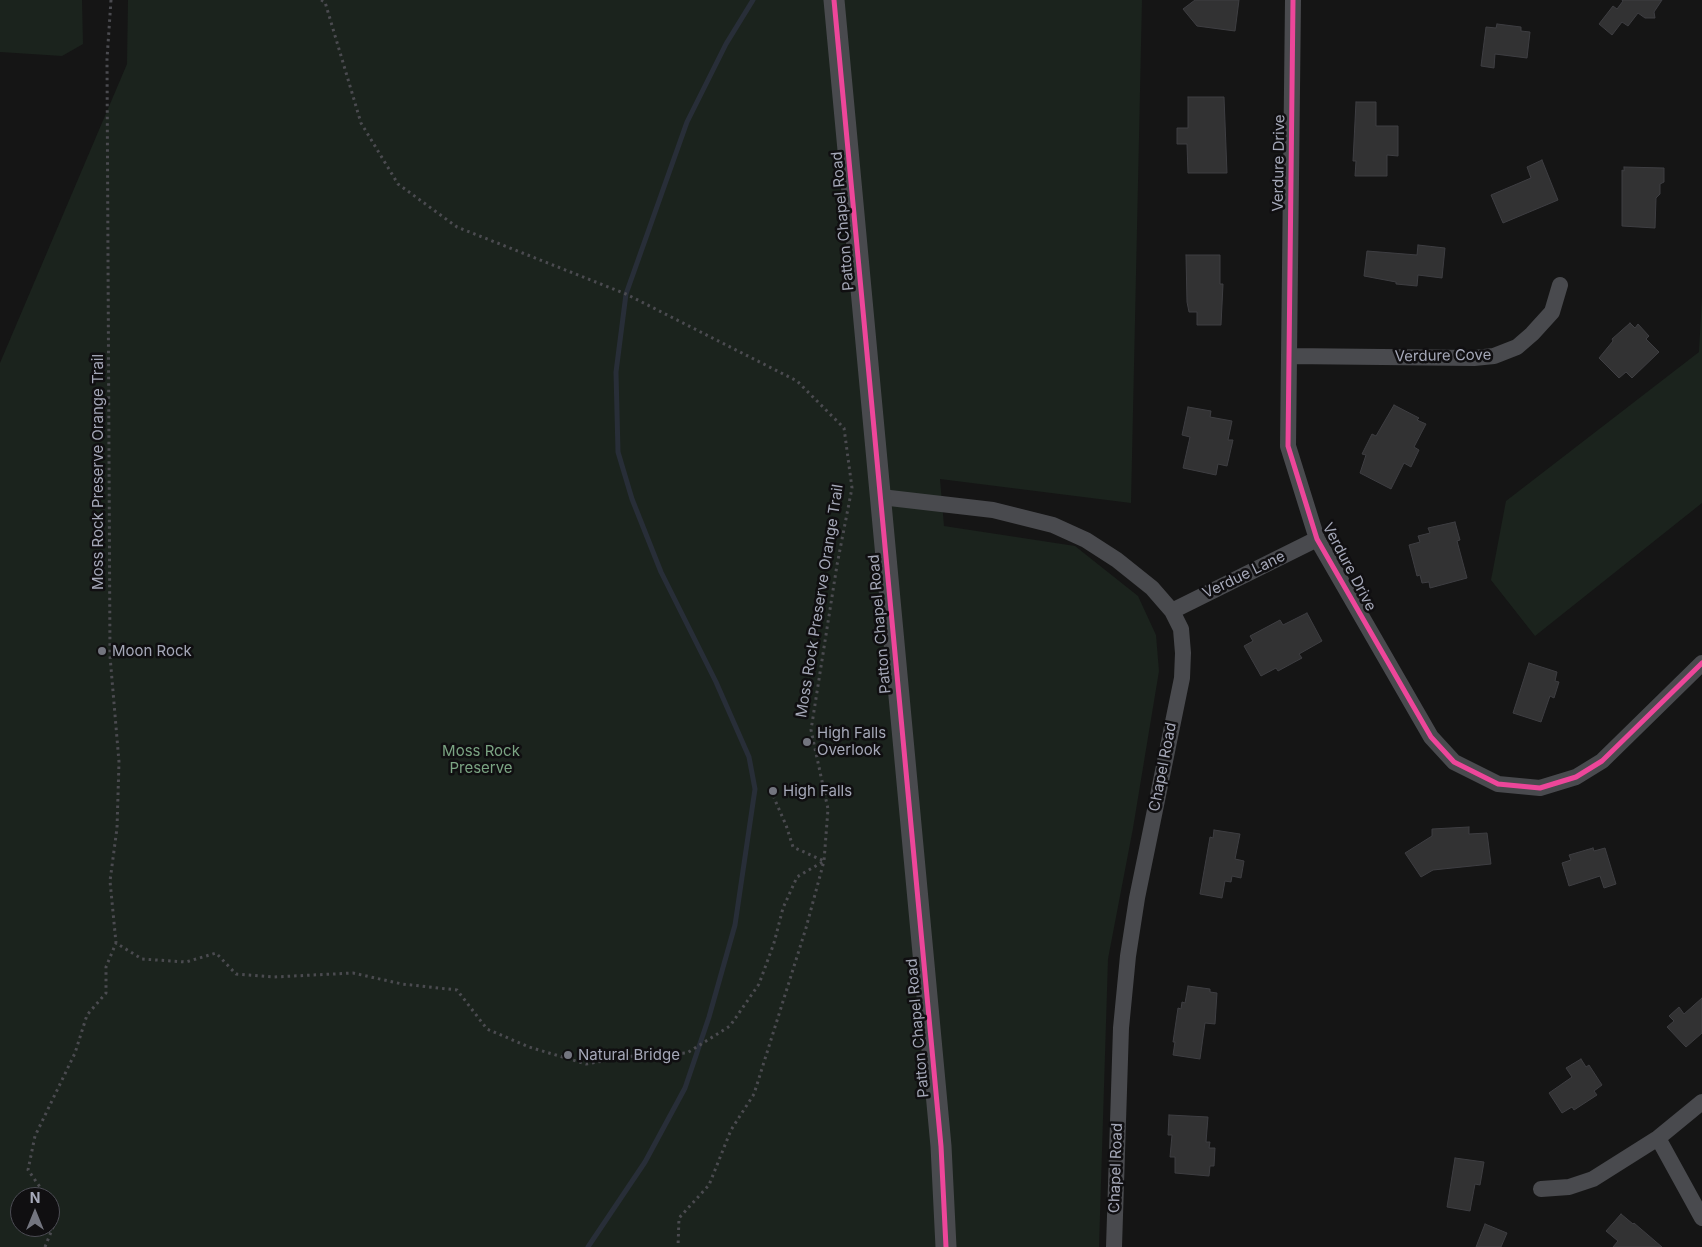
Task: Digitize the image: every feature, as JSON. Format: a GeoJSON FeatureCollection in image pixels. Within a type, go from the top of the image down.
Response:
{"type":"FeatureCollection","features":[{"type":"Feature","properties":{"kind":"street","name":"Patton Chapel Road"},"geometry":{"type":"LineString","coordinates":[[834,0],[939,1127],[946,1247]]}},
{"type":"Feature","properties":{"kind":"street","name":"Verdure Drive"},"geometry":{"type":"LineString","coordinates":[[1293,0],[1288,446],[1317,539],[1430,737],[1454,762],[1498,784],[1540,788],[1576,777],[1602,761],[1702,663]]}},
{"type":"Feature","properties":{"kind":"street","name":"Verdure Cove"},"geometry":{"type":"LineString","coordinates":[[1290,356],[1474,358],[1494,356],[1517,347],[1532,334],[1552,312],[1560,285]]}},
{"type":"Feature","properties":{"kind":"street","name":"Chapel Road"},"geometry":{"type":"LineString","coordinates":[[881,497],[993,510],[1053,525],[1086,540],[1117,560],[1152,588],[1172,611],[1181,629],[1184,653],[1182,678],[1137,898],[1128,956],[1121,1028],[1114,1247]]}},
{"type":"Feature","properties":{"kind":"street","name":"Verdue Lane"},"geometry":{"type":"LineString","coordinates":[[1172,611],[1317,539]]}},
{"type":"Feature","properties":{"kind":"street"},"geometry":{"type":"LineString","coordinates":[[1541,1189],[1568,1187],[1593,1179],[1658,1138],[1702,1102]]}},
{"type":"Feature","properties":{"kind":"street"},"geometry":{"type":"LineString","coordinates":[[1658,1138],[1702,1218]]}},
{"type":"Feature","properties":{"kind":"path"},"geometry":{"type":"LineString","coordinates":[[774,798],[793,847],[824,861]]}},
{"type":"Feature","properties":{"kind":"path"},"geometry":{"type":"LineString","coordinates":[[116,943],[142,959],[186,962],[216,953],[236,974],[274,977],[353,973],[402,984],[457,990],[487,1029],[529,1047],[586,1064],[633,1056],[687,1052],[730,1026],[759,984],[774,943],[782,908],[797,877],[824,861]]}},
{"type":"Feature","properties":{"kind":"green space"},"geometry":{"type":"Polygon","coordinates":[[[0,0],[82,0],[83,44],[62,56],[0,52],[0,0]]]}},
{"type":"Feature","properties":{"kind":"green space","name":"Moss Rock Preserve"},"geometry":{"type":"Polygon","coordinates":[[[128,0],[1142,0],[1131,503],[940,479],[944,526],[1075,546],[1138,596],[1156,635],[1159,671],[1133,828],[1108,959],[1099,1247],[0,1247],[0,363],[127,64],[128,0]]]}},
{"type":"Feature","properties":{"kind":"green space"},"geometry":{"type":"Polygon","coordinates":[[[1702,296],[1702,503],[1535,636],[1491,580],[1506,501],[1699,352],[1702,296]]]}},
{"type":"Feature","properties":{"kind":"building"},"geometry":{"type":"Polygon","coordinates":[[[1195,0],[1239,0],[1235,31],[1197,26],[1183,9],[1195,0]]]}},
{"type":"Feature","properties":{"kind":"building"},"geometry":{"type":"Polygon","coordinates":[[[1622,0],[1662,0],[1654,12],[1655,18],[1645,18],[1638,13],[1628,26],[1622,22],[1612,35],[1599,24],[1613,6],[1617,9],[1622,0]]]}},
{"type":"Feature","properties":{"kind":"building"},"geometry":{"type":"Polygon","coordinates":[[[1497,24],[1521,27],[1521,31],[1530,32],[1527,58],[1495,54],[1494,68],[1481,66],[1486,27],[1496,28],[1497,24]]]}},
{"type":"Feature","properties":{"kind":"building"},"geometry":{"type":"Polygon","coordinates":[[[1188,97],[1224,97],[1227,173],[1188,173],[1187,144],[1177,144],[1177,128],[1188,128],[1188,97]]]}},
{"type":"Feature","properties":{"kind":"building"},"geometry":{"type":"Polygon","coordinates":[[[1356,102],[1376,102],[1376,126],[1398,126],[1398,156],[1387,155],[1387,176],[1355,176],[1356,161],[1353,161],[1356,102]]]}},
{"type":"Feature","properties":{"kind":"building"},"geometry":{"type":"Polygon","coordinates":[[[1542,160],[1558,200],[1503,223],[1491,195],[1531,178],[1527,167],[1542,160]]]}},
{"type":"Feature","properties":{"kind":"building"},"geometry":{"type":"Polygon","coordinates":[[[1624,167],[1664,168],[1664,182],[1660,184],[1660,194],[1656,198],[1655,228],[1622,226],[1622,170],[1624,171],[1624,167]]]}},
{"type":"Feature","properties":{"kind":"building"},"geometry":{"type":"Polygon","coordinates":[[[1418,245],[1445,248],[1442,278],[1418,275],[1417,286],[1396,284],[1396,282],[1364,276],[1367,251],[1417,255],[1418,245]]]}},
{"type":"Feature","properties":{"kind":"building"},"geometry":{"type":"Polygon","coordinates":[[[1186,255],[1220,255],[1220,284],[1223,284],[1221,325],[1197,325],[1197,312],[1189,312],[1186,255]]]}},
{"type":"Feature","properties":{"kind":"building"},"geometry":{"type":"Polygon","coordinates":[[[1630,323],[1635,328],[1638,324],[1649,336],[1646,339],[1659,352],[1632,378],[1626,372],[1619,378],[1599,358],[1613,341],[1612,339],[1630,323]]]}},
{"type":"Feature","properties":{"kind":"building"},"geometry":{"type":"Polygon","coordinates":[[[1394,405],[1419,418],[1417,420],[1426,424],[1414,447],[1419,450],[1411,467],[1404,463],[1391,489],[1360,473],[1366,455],[1362,454],[1372,434],[1376,436],[1394,405]]]}},
{"type":"Feature","properties":{"kind":"building"},"geometry":{"type":"Polygon","coordinates":[[[1188,407],[1211,411],[1210,417],[1232,421],[1228,440],[1233,440],[1227,466],[1218,464],[1216,475],[1183,468],[1190,437],[1182,435],[1188,407]]]}},
{"type":"Feature","properties":{"kind":"building"},"geometry":{"type":"Polygon","coordinates":[[[1455,522],[1460,540],[1457,541],[1467,578],[1430,588],[1429,582],[1422,583],[1420,575],[1417,576],[1409,545],[1420,542],[1418,536],[1430,533],[1428,528],[1455,522]]]}},
{"type":"Feature","properties":{"kind":"building"},"geometry":{"type":"Polygon","coordinates":[[[1307,613],[1322,641],[1299,654],[1302,658],[1278,671],[1276,668],[1261,676],[1244,646],[1253,641],[1250,636],[1280,620],[1283,625],[1307,613]]]}},
{"type":"Feature","properties":{"kind":"building"},"geometry":{"type":"Polygon","coordinates":[[[1529,663],[1557,672],[1555,681],[1559,682],[1554,698],[1550,696],[1541,722],[1513,713],[1529,663]]]}},
{"type":"Feature","properties":{"kind":"building"},"geometry":{"type":"Polygon","coordinates":[[[1469,827],[1469,834],[1487,833],[1491,864],[1433,870],[1421,877],[1405,853],[1432,836],[1432,829],[1469,827]]]}},
{"type":"Feature","properties":{"kind":"building"},"geometry":{"type":"Polygon","coordinates":[[[1214,830],[1240,834],[1235,859],[1244,861],[1241,878],[1232,876],[1231,882],[1225,881],[1222,898],[1200,894],[1210,837],[1213,838],[1214,830]]]}},
{"type":"Feature","properties":{"kind":"building"},"geometry":{"type":"Polygon","coordinates":[[[1593,848],[1594,851],[1605,848],[1616,884],[1604,888],[1600,876],[1569,886],[1562,863],[1571,860],[1569,855],[1593,848]]]}},
{"type":"Feature","properties":{"kind":"building"},"geometry":{"type":"Polygon","coordinates":[[[1188,986],[1210,989],[1210,992],[1217,993],[1215,1024],[1205,1023],[1200,1059],[1173,1055],[1178,1008],[1181,1009],[1182,1002],[1185,1003],[1188,986]]]}},
{"type":"Feature","properties":{"kind":"building"},"geometry":{"type":"Polygon","coordinates":[[[1702,998],[1702,1033],[1686,1047],[1667,1027],[1674,1021],[1669,1016],[1679,1007],[1684,1014],[1702,998]]]}},
{"type":"Feature","properties":{"kind":"building"},"geometry":{"type":"Polygon","coordinates":[[[1581,1059],[1586,1067],[1589,1065],[1602,1085],[1594,1091],[1597,1095],[1574,1110],[1572,1107],[1562,1113],[1549,1093],[1572,1077],[1566,1068],[1581,1059]]]}},
{"type":"Feature","properties":{"kind":"building"},"geometry":{"type":"Polygon","coordinates":[[[1169,1115],[1208,1117],[1206,1142],[1210,1142],[1209,1148],[1215,1148],[1214,1166],[1210,1166],[1209,1176],[1175,1173],[1175,1157],[1170,1157],[1172,1135],[1168,1135],[1169,1115]]]}},
{"type":"Feature","properties":{"kind":"building"},"geometry":{"type":"Polygon","coordinates":[[[1455,1158],[1484,1162],[1480,1185],[1475,1184],[1470,1211],[1447,1207],[1455,1158]]]}},
{"type":"Feature","properties":{"kind":"building"},"geometry":{"type":"Polygon","coordinates":[[[1621,1214],[1662,1247],[1613,1247],[1618,1241],[1606,1231],[1621,1214]]]}},
{"type":"Feature","properties":{"kind":"building"},"geometry":{"type":"Polygon","coordinates":[[[1485,1224],[1507,1233],[1501,1247],[1476,1247],[1485,1224]]]}},
{"type":"Feature","properties":{"kind":"waterway"},"geometry":{"type":"LineString","coordinates":[[588,1247],[645,1162],[685,1088],[709,1017],[735,925],[755,789],[749,757],[716,682],[661,572],[632,499],[618,452],[616,372],[626,294],[687,122],[726,44],[753,0]]}},
{"type":"Feature","properties":{"kind":"cycle path"},"geometry":{"type":"LineString","coordinates":[[834,0],[941,1146],[946,1247]]}},
{"type":"Feature","properties":{"kind":"cycle path"},"geometry":{"type":"LineString","coordinates":[[1293,0],[1288,446],[1317,539],[1431,737],[1454,762],[1498,784],[1540,788],[1576,777],[1602,761],[1702,663]]}},
{"type":"Feature","properties":{"kind":"place","name":"Moon Rock"},"geometry":{"type":"Point","coordinates":[102,651]}},
{"type":"Feature","properties":{"kind":"place","name":"High Falls Overlook"},"geometry":{"type":"Point","coordinates":[807,742]}},
{"type":"Feature","properties":{"kind":"place","name":"High Falls"},"geometry":{"type":"Point","coordinates":[773,791]}},
{"type":"Feature","properties":{"kind":"place","name":"Natural Bridge"},"geometry":{"type":"Point","coordinates":[568,1055]}}]}
